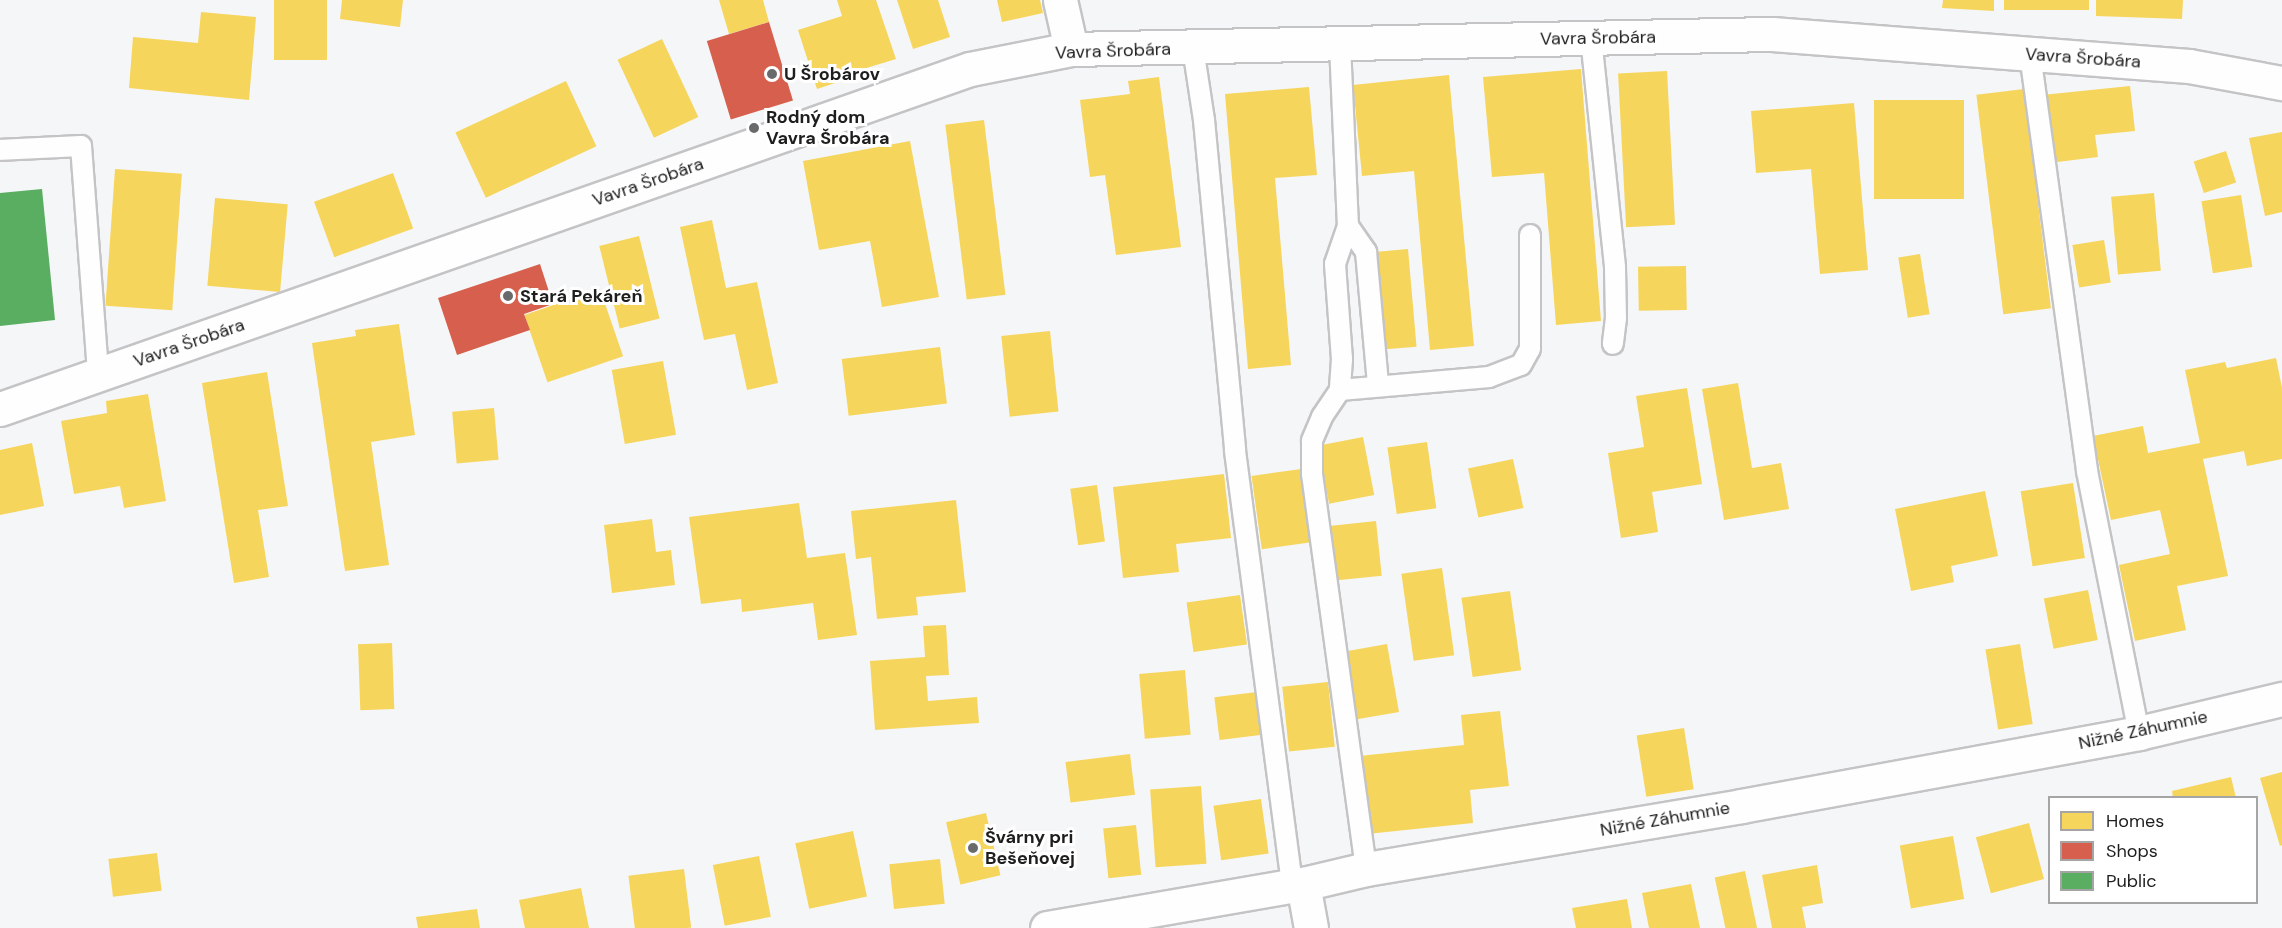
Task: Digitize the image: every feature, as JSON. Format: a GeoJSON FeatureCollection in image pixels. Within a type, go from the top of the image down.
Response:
{"type":"FeatureCollection","features":[{"type":"Feature","properties":{"kind":"street"},"geometry":{"type":"LineString","coordinates":[[1060,0],[1071,49]]}},
{"type":"Feature","properties":{"kind":"street","name":"Vavra Šrobára"},"geometry":{"type":"LineString","coordinates":[[0,409],[970,69],[1071,49],[1772,34],[2188,66],[2282,83]]}},
{"type":"Feature","properties":{"kind":"street","name":"Nižné Záhumnie"},"geometry":{"type":"LineString","coordinates":[[1047,928],[1298,885],[1366,869],[1741,806],[2139,733],[2282,699]]}},
{"type":"Feature","properties":{"kind":"street"},"geometry":{"type":"LineString","coordinates":[[1298,885],[1311,928]]}},
{"type":"Feature","properties":{"kind":"lane"},"geometry":{"type":"LineString","coordinates":[[1591,38],[1615,268],[1616,318],[1612,344]]}},
{"type":"Feature","properties":{"kind":"lane"},"geometry":{"type":"LineString","coordinates":[[1340,45],[1348,226],[1335,264],[1342,359],[1340,390],[1322,417],[1312,441],[1312,474],[1366,869]]}},
{"type":"Feature","properties":{"kind":"lane"},"geometry":{"type":"LineString","coordinates":[[1193,48],[1204,120],[1235,450],[1298,885]]}},
{"type":"Feature","properties":{"kind":"lane"},"geometry":{"type":"LineString","coordinates":[[2031,54],[2087,471],[2139,733]]}},
{"type":"Feature","properties":{"kind":"lane"},"geometry":{"type":"LineString","coordinates":[[0,150],[81,146],[99,375]]}},
{"type":"Feature","properties":{"kind":"lane"},"geometry":{"type":"LineString","coordinates":[[1348,226],[1366,252],[1378,385]]}},
{"type":"Feature","properties":{"kind":"lane"},"geometry":{"type":"LineString","coordinates":[[1340,390],[1490,376],[1521,366],[1530,349],[1530,236]]}},
{"type":"Feature","properties":{"kind":"building: Homes"},"geometry":{"type":"Polygon","coordinates":[[[274,0],[327,0],[327,60],[274,60],[274,0]]]}},
{"type":"Feature","properties":{"kind":"building: Homes"},"geometry":{"type":"Polygon","coordinates":[[[342,0],[403,0],[400,27],[340,19],[342,0]]]}},
{"type":"Feature","properties":{"kind":"building: Homes"},"geometry":{"type":"Polygon","coordinates":[[[719,0],[763,0],[769,22],[729,34],[719,0]]]}},
{"type":"Feature","properties":{"kind":"building: Homes"},"geometry":{"type":"Polygon","coordinates":[[[837,0],[876,0],[896,59],[860,70],[862,74],[817,89],[798,30],[842,16],[837,0]]]}},
{"type":"Feature","properties":{"kind":"building: Homes"},"geometry":{"type":"Polygon","coordinates":[[[897,0],[938,0],[950,37],[913,49],[897,0]]]}},
{"type":"Feature","properties":{"kind":"building: Homes"},"geometry":{"type":"Polygon","coordinates":[[[997,0],[1040,0],[1043,13],[1002,22],[997,0]]]}},
{"type":"Feature","properties":{"kind":"building: Homes"},"geometry":{"type":"Polygon","coordinates":[[[1943,0],[1994,0],[1994,11],[1942,8],[1943,0]]]}},
{"type":"Feature","properties":{"kind":"building: Homes"},"geometry":{"type":"Polygon","coordinates":[[[2004,0],[2089,0],[2089,10],[2004,10],[2004,0]]]}},
{"type":"Feature","properties":{"kind":"building: Homes"},"geometry":{"type":"Polygon","coordinates":[[[2096,0],[2183,0],[2182,19],[2096,16],[2096,0]]]}},
{"type":"Feature","properties":{"kind":"building: Homes"},"geometry":{"type":"Polygon","coordinates":[[[201,12],[256,17],[249,100],[129,88],[133,37],[198,43],[201,12]]]}},
{"type":"Feature","properties":{"kind":"building: Homes"},"geometry":{"type":"Polygon","coordinates":[[[662,39],[698,117],[654,138],[618,60],[662,39]]]}},
{"type":"Feature","properties":{"kind":"building: Homes"},"geometry":{"type":"Polygon","coordinates":[[[1581,69],[1601,321],[1556,325],[1544,173],[1492,177],[1483,77],[1581,69]]]}},
{"type":"Feature","properties":{"kind":"building: Homes"},"geometry":{"type":"Polygon","coordinates":[[[1667,71],[1675,225],[1626,227],[1618,74],[1667,71]]]}},
{"type":"Feature","properties":{"kind":"building: Homes"},"geometry":{"type":"Polygon","coordinates":[[[1449,75],[1474,346],[1430,350],[1414,171],[1362,176],[1353,85],[1449,75]]]}},
{"type":"Feature","properties":{"kind":"building: Homes"},"geometry":{"type":"Polygon","coordinates":[[[1159,77],[1181,247],[1116,255],[1105,175],[1090,177],[1080,100],[1130,94],[1128,81],[1159,77]]]}},
{"type":"Feature","properties":{"kind":"building: Homes"},"geometry":{"type":"Polygon","coordinates":[[[566,81],[596,146],[486,198],[455,133],[566,81]]]}},
{"type":"Feature","properties":{"kind":"building: Homes"},"geometry":{"type":"Polygon","coordinates":[[[2130,86],[2135,131],[2095,135],[2098,157],[2049,163],[2042,95],[2130,86]]]}},
{"type":"Feature","properties":{"kind":"building: Homes"},"geometry":{"type":"Polygon","coordinates":[[[1309,87],[1317,175],[1275,178],[1291,365],[1248,369],[1225,94],[1309,87]]]}},
{"type":"Feature","properties":{"kind":"building: Homes"},"geometry":{"type":"Polygon","coordinates":[[[2024,89],[2051,308],[2003,314],[1976,95],[2024,89]]]}},
{"type":"Feature","properties":{"kind":"building: Homes"},"geometry":{"type":"Polygon","coordinates":[[[1874,100],[1964,100],[1964,199],[1874,199],[1874,100]]]}},
{"type":"Feature","properties":{"kind":"building: Homes"},"geometry":{"type":"Polygon","coordinates":[[[1854,103],[1868,270],[1820,274],[1811,169],[1756,173],[1751,111],[1854,103]]]}},
{"type":"Feature","properties":{"kind":"building: Homes"},"geometry":{"type":"Polygon","coordinates":[[[984,120],[1005,295],[967,299],[945,125],[984,120]]]}},
{"type":"Feature","properties":{"kind":"building: Homes"},"geometry":{"type":"Polygon","coordinates":[[[2282,132],[2282,212],[2265,216],[2249,138],[2282,132]]]}},
{"type":"Feature","properties":{"kind":"building: Homes"},"geometry":{"type":"Polygon","coordinates":[[[910,141],[939,297],[882,307],[870,241],[819,250],[803,161],[910,141]]]}},
{"type":"Feature","properties":{"kind":"building: Homes"},"geometry":{"type":"Polygon","coordinates":[[[2226,151],[2236,182],[2204,193],[2194,162],[2226,151]]]}},
{"type":"Feature","properties":{"kind":"building: Homes"},"geometry":{"type":"Polygon","coordinates":[[[115,169],[182,174],[172,310],[105,306],[115,169]]]}},
{"type":"Feature","properties":{"kind":"building: Homes"},"geometry":{"type":"Polygon","coordinates":[[[393,173],[413,228],[334,257],[314,202],[393,173]]]}},
{"type":"Feature","properties":{"kind":"building: Homes"},"geometry":{"type":"Polygon","coordinates":[[[2154,193],[2161,271],[2118,274],[2111,197],[2154,193]]]}},
{"type":"Feature","properties":{"kind":"building: Homes"},"geometry":{"type":"Polygon","coordinates":[[[2241,195],[2252,267],[2213,273],[2201,201],[2241,195]]]}},
{"type":"Feature","properties":{"kind":"building: Homes"},"geometry":{"type":"Polygon","coordinates":[[[215,198],[288,204],[280,292],[207,286],[215,198]]]}},
{"type":"Feature","properties":{"kind":"building: Homes"},"geometry":{"type":"Polygon","coordinates":[[[712,220],[726,288],[757,282],[778,383],[747,390],[735,334],[704,340],[680,227],[712,220]]]}},
{"type":"Feature","properties":{"kind":"building: Homes"},"geometry":{"type":"Polygon","coordinates":[[[639,236],[660,318],[620,328],[599,246],[639,236]]]}},
{"type":"Feature","properties":{"kind":"building: Homes"},"geometry":{"type":"Polygon","coordinates":[[[2104,240],[2111,282],[2079,287],[2072,245],[2104,240]]]}},
{"type":"Feature","properties":{"kind":"building: Homes"},"geometry":{"type":"Polygon","coordinates":[[[1408,249],[1417,347],[1386,349],[1377,252],[1408,249]]]}},
{"type":"Feature","properties":{"kind":"building: Homes"},"geometry":{"type":"Polygon","coordinates":[[[1920,254],[1930,314],[1908,318],[1898,257],[1920,254]]]}},
{"type":"Feature","properties":{"kind":"building: Homes"},"geometry":{"type":"Polygon","coordinates":[[[1686,266],[1687,310],[1639,311],[1638,267],[1686,266]]]}},
{"type":"Feature","properties":{"kind":"building: Homes"},"geometry":{"type":"Polygon","coordinates":[[[600,289],[623,356],[547,382],[524,315],[600,289]]]}},
{"type":"Feature","properties":{"kind":"building: Homes"},"geometry":{"type":"Polygon","coordinates":[[[399,324],[415,435],[371,442],[389,565],[345,571],[312,343],[356,336],[355,330],[399,324]]]}},
{"type":"Feature","properties":{"kind":"building: Homes"},"geometry":{"type":"Polygon","coordinates":[[[1050,331],[1058,412],[1010,417],[1001,336],[1050,331]]]}},
{"type":"Feature","properties":{"kind":"building: Homes"},"geometry":{"type":"Polygon","coordinates":[[[940,347],[947,404],[849,416],[842,359],[940,347]]]}},
{"type":"Feature","properties":{"kind":"building: Homes"},"geometry":{"type":"Polygon","coordinates":[[[2276,358],[2282,388],[2282,459],[2247,466],[2244,451],[2203,459],[2228,576],[2177,586],[2186,630],[2135,641],[2119,565],[2170,554],[2160,510],[2111,520],[2093,436],[2143,426],[2148,453],[2200,443],[2185,370],[2225,362],[2227,368],[2276,358]]]}},
{"type":"Feature","properties":{"kind":"building: Homes"},"geometry":{"type":"Polygon","coordinates":[[[663,361],[676,435],[625,444],[612,370],[663,361]]]}},
{"type":"Feature","properties":{"kind":"building: Homes"},"geometry":{"type":"Polygon","coordinates":[[[267,372],[288,506],[258,510],[269,577],[234,583],[202,383],[267,372]]]}},
{"type":"Feature","properties":{"kind":"building: Homes"},"geometry":{"type":"Polygon","coordinates":[[[1738,383],[1752,468],[1781,463],[1789,509],[1724,520],[1702,389],[1738,383]]]}},
{"type":"Feature","properties":{"kind":"building: Homes"},"geometry":{"type":"Polygon","coordinates":[[[1687,388],[1702,484],[1652,492],[1658,532],[1621,538],[1608,453],[1644,447],[1636,396],[1687,388]]]}},
{"type":"Feature","properties":{"kind":"building: Homes"},"geometry":{"type":"Polygon","coordinates":[[[148,394],[166,501],[124,508],[120,486],[74,494],[61,421],[107,413],[106,401],[148,394]]]}},
{"type":"Feature","properties":{"kind":"building: Homes"},"geometry":{"type":"Polygon","coordinates":[[[494,408],[499,460],[457,463],[452,412],[494,408]]]}},
{"type":"Feature","properties":{"kind":"building: Homes"},"geometry":{"type":"Polygon","coordinates":[[[1363,437],[1374,495],[1329,504],[1318,446],[1363,437]]]}},
{"type":"Feature","properties":{"kind":"building: Homes"},"geometry":{"type":"Polygon","coordinates":[[[1427,442],[1436,508],[1397,514],[1387,448],[1427,442]]]}},
{"type":"Feature","properties":{"kind":"building: Homes"},"geometry":{"type":"Polygon","coordinates":[[[32,443],[44,506],[0,515],[0,450],[32,443]]]}},
{"type":"Feature","properties":{"kind":"building: Homes"},"geometry":{"type":"Polygon","coordinates":[[[1513,459],[1523,508],[1478,517],[1468,469],[1513,459]]]}},
{"type":"Feature","properties":{"kind":"building: Homes"},"geometry":{"type":"Polygon","coordinates":[[[1301,469],[1311,542],[1262,549],[1251,476],[1301,469]]]}},
{"type":"Feature","properties":{"kind":"building: Homes"},"geometry":{"type":"Polygon","coordinates":[[[1224,474],[1231,538],[1176,544],[1179,572],[1123,578],[1113,487],[1224,474]]]}},
{"type":"Feature","properties":{"kind":"building: Homes"},"geometry":{"type":"Polygon","coordinates":[[[2073,483],[2085,558],[2033,566],[2021,491],[2073,483]]]}},
{"type":"Feature","properties":{"kind":"building: Homes"},"geometry":{"type":"Polygon","coordinates":[[[1097,485],[1105,541],[1078,545],[1070,489],[1097,485]]]}},
{"type":"Feature","properties":{"kind":"building: Homes"},"geometry":{"type":"Polygon","coordinates":[[[1985,491],[1998,556],[1951,566],[1954,582],[1911,591],[1895,509],[1985,491]]]}},
{"type":"Feature","properties":{"kind":"building: Homes"},"geometry":{"type":"Polygon","coordinates":[[[956,500],[966,592],[916,597],[918,615],[877,619],[871,557],[856,559],[851,511],[956,500]]]}},
{"type":"Feature","properties":{"kind":"building: Homes"},"geometry":{"type":"Polygon","coordinates":[[[799,503],[807,558],[845,553],[857,635],[818,640],[813,603],[742,612],[741,599],[701,604],[689,517],[799,503]]]}},
{"type":"Feature","properties":{"kind":"building: Homes"},"geometry":{"type":"Polygon","coordinates":[[[652,519],[656,552],[671,550],[675,585],[612,593],[604,525],[652,519]]]}},
{"type":"Feature","properties":{"kind":"building: Homes"},"geometry":{"type":"Polygon","coordinates":[[[1376,521],[1382,576],[1335,581],[1329,526],[1376,521]]]}},
{"type":"Feature","properties":{"kind":"building: Homes"},"geometry":{"type":"Polygon","coordinates":[[[1442,568],[1454,655],[1414,661],[1401,574],[1442,568]]]}},
{"type":"Feature","properties":{"kind":"building: Homes"},"geometry":{"type":"Polygon","coordinates":[[[2088,590],[2098,640],[2054,649],[2044,599],[2088,590]]]}},
{"type":"Feature","properties":{"kind":"building: Homes"},"geometry":{"type":"Polygon","coordinates":[[[1510,591],[1521,670],[1473,677],[1461,598],[1510,591]]]}},
{"type":"Feature","properties":{"kind":"building: Homes"},"geometry":{"type":"Polygon","coordinates":[[[1240,595],[1247,645],[1193,652],[1187,603],[1240,595]]]}},
{"type":"Feature","properties":{"kind":"building: Homes"},"geometry":{"type":"Polygon","coordinates":[[[946,625],[949,675],[926,676],[928,701],[977,697],[979,723],[875,730],[870,661],[925,657],[923,626],[946,625]]]}},
{"type":"Feature","properties":{"kind":"building: Homes"},"geometry":{"type":"Polygon","coordinates":[[[392,643],[394,709],[360,710],[358,644],[392,643]]]}},
{"type":"Feature","properties":{"kind":"building: Homes"},"geometry":{"type":"Polygon","coordinates":[[[1387,644],[1399,712],[1353,720],[1341,652],[1387,644]]]}},
{"type":"Feature","properties":{"kind":"building: Homes"},"geometry":{"type":"Polygon","coordinates":[[[2020,644],[2033,724],[1998,729],[1985,649],[2020,644]]]}},
{"type":"Feature","properties":{"kind":"building: Homes"},"geometry":{"type":"Polygon","coordinates":[[[1185,670],[1191,735],[1145,739],[1139,674],[1185,670]]]}},
{"type":"Feature","properties":{"kind":"building: Homes"},"geometry":{"type":"Polygon","coordinates":[[[1328,682],[1335,747],[1289,751],[1282,687],[1328,682]]]}},
{"type":"Feature","properties":{"kind":"building: Homes"},"geometry":{"type":"Polygon","coordinates":[[[1257,692],[1262,735],[1220,740],[1214,697],[1257,692]]]}},
{"type":"Feature","properties":{"kind":"building: Homes"},"geometry":{"type":"Polygon","coordinates":[[[1500,711],[1509,786],[1470,790],[1473,823],[1367,834],[1359,756],[1464,745],[1461,715],[1500,711]]]}},
{"type":"Feature","properties":{"kind":"building: Homes"},"geometry":{"type":"Polygon","coordinates":[[[1684,728],[1694,789],[1646,797],[1637,736],[1684,728]]]}},
{"type":"Feature","properties":{"kind":"building: Homes"},"geometry":{"type":"Polygon","coordinates":[[[1130,754],[1135,795],[1070,803],[1065,762],[1130,754]]]}},
{"type":"Feature","properties":{"kind":"building: Homes"},"geometry":{"type":"Polygon","coordinates":[[[2282,772],[2282,845],[2280,846],[2260,778],[2282,772]]]}},
{"type":"Feature","properties":{"kind":"building: Homes"},"geometry":{"type":"Polygon","coordinates":[[[2231,777],[2236,796],[2173,796],[2172,791],[2231,777]]]}},
{"type":"Feature","properties":{"kind":"building: Homes"},"geometry":{"type":"Polygon","coordinates":[[[1201,786],[1206,864],[1156,867],[1150,790],[1201,786]]]}},
{"type":"Feature","properties":{"kind":"building: Homes"},"geometry":{"type":"Polygon","coordinates":[[[1261,799],[1269,853],[1221,860],[1213,806],[1261,799]]]}},
{"type":"Feature","properties":{"kind":"building: Homes","name":"Švárny pri Bešeňovej"},"geometry":{"type":"Polygon","coordinates":[[[986,813],[1000,875],[960,885],[946,822],[986,813]]]}},
{"type":"Feature","properties":{"kind":"building: Homes"},"geometry":{"type":"Polygon","coordinates":[[[2029,823],[2044,879],[1991,893],[1976,837],[2029,823]]]}},
{"type":"Feature","properties":{"kind":"building: Homes"},"geometry":{"type":"Polygon","coordinates":[[[1136,825],[1141,875],[1108,878],[1103,828],[1136,825]]]}},
{"type":"Feature","properties":{"kind":"building: Homes"},"geometry":{"type":"Polygon","coordinates":[[[853,831],[867,897],[809,909],[795,843],[853,831]]]}},
{"type":"Feature","properties":{"kind":"building: Homes"},"geometry":{"type":"Polygon","coordinates":[[[1953,836],[1964,899],[1911,908],[1900,845],[1953,836]]]}},
{"type":"Feature","properties":{"kind":"building: Homes"},"geometry":{"type":"Polygon","coordinates":[[[157,853],[162,891],[113,897],[108,859],[157,853]]]}},
{"type":"Feature","properties":{"kind":"building: Homes"},"geometry":{"type":"Polygon","coordinates":[[[759,856],[771,917],[725,926],[713,865],[759,856]]]}},
{"type":"Feature","properties":{"kind":"building: Homes"},"geometry":{"type":"Polygon","coordinates":[[[940,859],[945,904],[894,909],[889,864],[940,859]]]}},
{"type":"Feature","properties":{"kind":"building: Homes"},"geometry":{"type":"Polygon","coordinates":[[[1817,865],[1823,903],[1802,907],[1806,928],[1772,928],[1762,875],[1817,865]]]}},
{"type":"Feature","properties":{"kind":"building: Homes"},"geometry":{"type":"Polygon","coordinates":[[[684,869],[691,928],[635,928],[628,876],[684,869]]]}},
{"type":"Feature","properties":{"kind":"building: Homes"},"geometry":{"type":"Polygon","coordinates":[[[1745,871],[1757,928],[1725,928],[1715,877],[1745,871]]]}},
{"type":"Feature","properties":{"kind":"building: Homes"},"geometry":{"type":"Polygon","coordinates":[[[1691,884],[1700,928],[1649,928],[1642,893],[1691,884]]]}},
{"type":"Feature","properties":{"kind":"building: Homes"},"geometry":{"type":"Polygon","coordinates":[[[581,888],[589,928],[525,928],[519,900],[581,888]]]}},
{"type":"Feature","properties":{"kind":"building: Homes"},"geometry":{"type":"Polygon","coordinates":[[[1627,899],[1632,928],[1576,928],[1572,908],[1627,899]]]}},
{"type":"Feature","properties":{"kind":"building: Homes"},"geometry":{"type":"Polygon","coordinates":[[[477,909],[480,928],[418,928],[416,917],[477,909]]]}},
{"type":"Feature","properties":{"kind":"building: Shops"},"geometry":{"type":"Polygon","coordinates":[[[769,22],[793,100],[731,119],[707,41],[769,22]]]}},
{"type":"Feature","properties":{"kind":"building: Shops"},"geometry":{"type":"Polygon","coordinates":[[[540,264],[553,304],[524,314],[530,330],[457,355],[438,298],[540,264]]]}},
{"type":"Feature","properties":{"kind":"building: Public"},"geometry":{"type":"Polygon","coordinates":[[[42,189],[55,320],[0,326],[0,193],[42,189]]]}},
{"type":"Feature","properties":{"kind":"place","name":"U Šrobárov"},"geometry":{"type":"Point","coordinates":[772,74]}},
{"type":"Feature","properties":{"kind":"place","name":"Rodný dom Vavra Šrobára"},"geometry":{"type":"Point","coordinates":[754,128]}},
{"type":"Feature","properties":{"kind":"place","name":"Stará Pekáreň"},"geometry":{"type":"Point","coordinates":[508,296]}},
{"type":"Feature","properties":{"kind":"place","name":"Švárny pri Bešeňovej"},"geometry":{"type":"Point","coordinates":[973,848]}}]}
